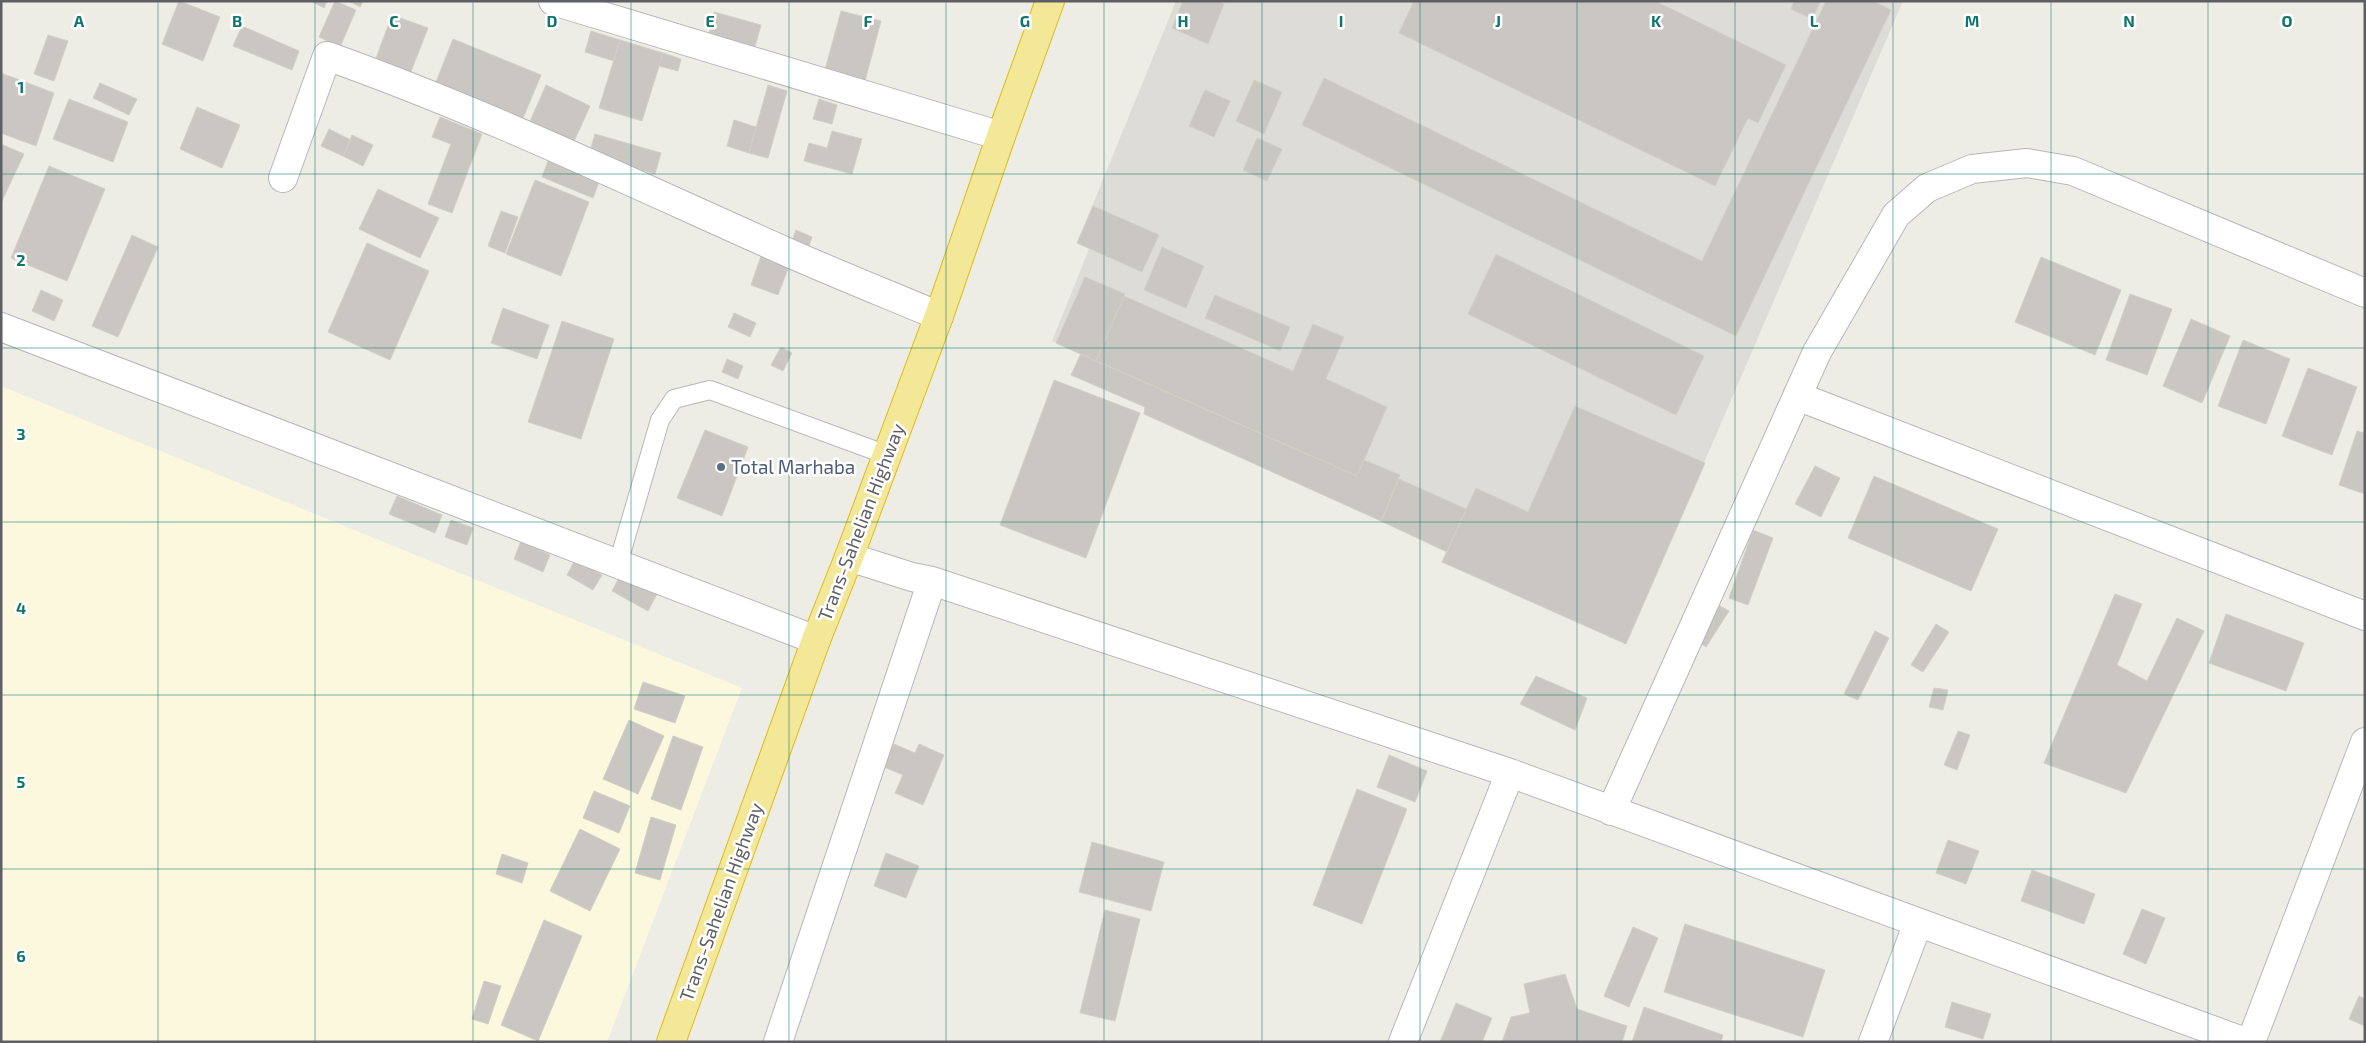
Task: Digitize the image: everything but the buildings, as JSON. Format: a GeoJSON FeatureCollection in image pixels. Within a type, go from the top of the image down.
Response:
{"type":"FeatureCollection","features":[{"type":"Feature","properties":{"kind":"highway","name":"Trans-Sahelian Highway"},"geometry":{"type":"LineString","coordinates":[[671,1042],[816,640],[939,316],[1000,136],[1050,1]]}},
{"type":"Feature","properties":{"kind":"street"},"geometry":{"type":"LineString","coordinates":[[553,1],[1000,136]]}},
{"type":"Feature","properties":{"kind":"street"},"geometry":{"type":"LineString","coordinates":[[283,178],[327,56],[416,88],[564,151],[791,254],[939,316]]}},
{"type":"Feature","properties":{"kind":"street"},"geometry":{"type":"LineString","coordinates":[[1611,811],[1817,352],[1896,215],[1927,188],[1972,170],[2027,163],[2073,171],[2365,293]]}},
{"type":"Feature","properties":{"kind":"street"},"geometry":{"type":"LineString","coordinates":[[1,327],[816,640]]}},
{"type":"Feature","properties":{"kind":"street"},"geometry":{"type":"LineString","coordinates":[[1797,396],[2365,616]]}},
{"type":"Feature","properties":{"kind":"street"},"geometry":{"type":"LineString","coordinates":[[849,557],[912,577],[932,581],[1510,772],[1611,811],[2246,1042]]}},
{"type":"Feature","properties":{"kind":"street"},"geometry":{"type":"LineString","coordinates":[[778,1042],[932,581]]}},
{"type":"Feature","properties":{"kind":"street"},"geometry":{"type":"LineString","coordinates":[[2251,1042],[2365,742]]}},
{"type":"Feature","properties":{"kind":"street"},"geometry":{"type":"LineString","coordinates":[[1403,1042],[1510,772]]}},
{"type":"Feature","properties":{"kind":"street"},"geometry":{"type":"LineString","coordinates":[[1873,1042],[1918,923]]}},
{"type":"Feature","properties":{"kind":"lane"},"geometry":{"type":"LineString","coordinates":[[618,564],[660,420],[674,399],[710,390],[887,455]]}},
{"type":"Feature","properties":{"kind":"shaded area"},"geometry":{"type":"Polygon","coordinates":[[[1176,1],[1903,1],[1626,644],[1442,562],[1447,551],[1144,414],[1145,407],[1071,375],[1080,354],[1052,341],[1089,249],[1077,243],[1176,1]]]}},
{"type":"Feature","properties":{"kind":"shaded area"},"geometry":{"type":"Polygon","coordinates":[[[1,386],[742,688],[607,1042],[1,1042],[1,386]]]}},
{"type":"Feature","properties":{"kind":"place","name":"Total Marhaba"},"geometry":{"type":"Point","coordinates":[721,467]}}]}
